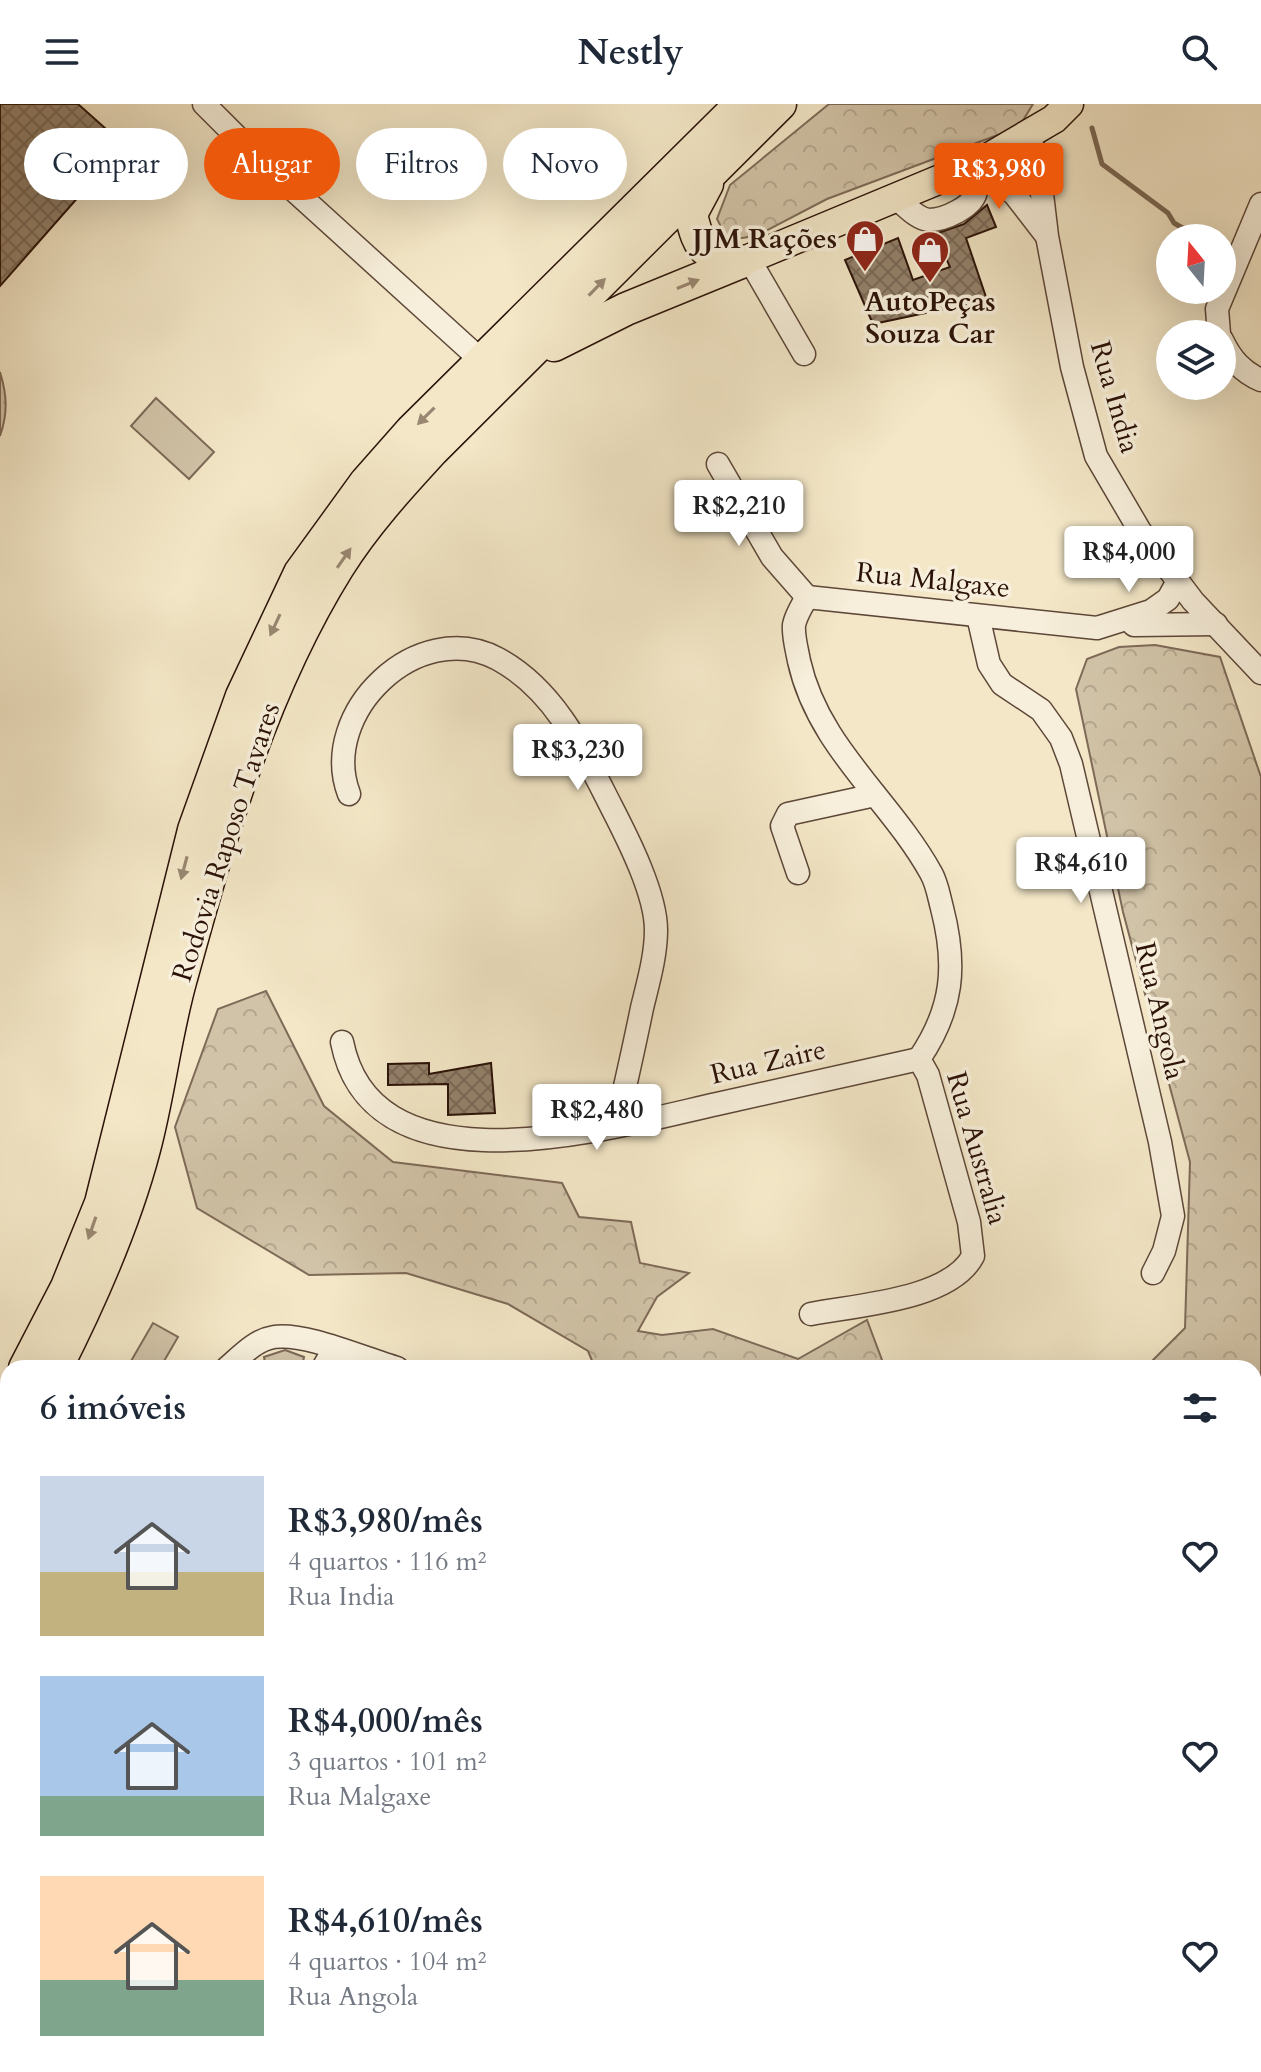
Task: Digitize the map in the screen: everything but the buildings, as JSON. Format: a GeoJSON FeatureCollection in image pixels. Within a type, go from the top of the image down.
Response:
{"type":"FeatureCollection","features":[{"type":"Feature","properties":{"kind":"highway","name":"Rodovia Raposo Tavares"},"geometry":{"type":"LineString","coordinates":[[60,1360],[87,1308],[144,1149],[180,980],[194,830],[242,696],[300,573],[366,482],[482,361],[741,104]]}},
{"type":"Feature","properties":{"kind":"highway","name":"Rodovia Raposo Tavares"},"geometry":{"type":"LineString","coordinates":[[29,1360],[88,1239],[186,914],[267,706],[301,633],[339,566],[386,500],[476,406],[780,104]]}},
{"type":"Feature","properties":{"kind":"highway"},"geometry":{"type":"LineString","coordinates":[[716,167],[691,214],[695,232],[705,252],[745,261]]}},
{"type":"Feature","properties":{"kind":"highway"},"geometry":{"type":"LineString","coordinates":[[476,406],[571,334],[745,261]]}},
{"type":"Feature","properties":{"kind":"highway"},"geometry":{"type":"LineString","coordinates":[[77,1360],[91,1311],[110,1266],[113,1241]]}},
{"type":"Feature","properties":{"kind":"main road"},"geometry":{"type":"LineString","coordinates":[[1032,132],[1050,104]]}},
{"type":"Feature","properties":{"kind":"main road"},"geometry":{"type":"LineString","coordinates":[[745,261],[976,164],[1054,119],[1069,104]]}},
{"type":"Feature","properties":{"kind":"street"},"geometry":{"type":"LineString","coordinates":[[204,104],[255,155],[482,361]]}},
{"type":"Feature","properties":{"kind":"street","name":"Rua India"},"geometry":{"type":"LineString","coordinates":[[1032,132],[1047,236],[1072,367],[1096,456],[1134,522],[1178,581],[1258,670]]}},
{"type":"Feature","properties":{"kind":"street","name":"Rua India"},"geometry":{"type":"LineString","coordinates":[[976,164],[1015,195],[1047,236]]}},
{"type":"Feature","properties":{"kind":"street"},"geometry":{"type":"LineString","coordinates":[[1218,320],[1217,309],[1261,204]]}},
{"type":"Feature","properties":{"kind":"street"},"geometry":{"type":"LineString","coordinates":[[745,261],[804,354]]}},
{"type":"Feature","properties":{"kind":"street"},"geometry":{"type":"LineString","coordinates":[[1236,362],[1247,374],[1261,380]]}},
{"type":"Feature","properties":{"kind":"street"},"geometry":{"type":"LineString","coordinates":[[718,464],[772,557],[807,597]]}},
{"type":"Feature","properties":{"kind":"street","name":"Rua Malgaxe"},"geometry":{"type":"LineString","coordinates":[[807,597],[1097,628],[1151,611],[1168,599],[1178,581]]}},
{"type":"Feature","properties":{"kind":"street","name":"Rua Australia"},"geometry":{"type":"LineString","coordinates":[[807,597],[794,630],[804,684],[820,720],[933,875],[951,950],[951,985],[939,1029],[919,1059],[928,1075],[969,1222],[973,1256],[961,1273],[945,1283],[915,1293],[811,1314]]}},
{"type":"Feature","properties":{"kind":"street","name":"Rua Angola"},"geometry":{"type":"LineString","coordinates":[[978,616],[989,664],[1002,684],[1041,710],[1061,738],[1071,764],[1160,1142],[1173,1216],[1164,1251],[1153,1273]]}},
{"type":"Feature","properties":{"kind":"street"},"geometry":{"type":"LineString","coordinates":[[1097,628],[1181,622],[1216,624]]}},
{"type":"Feature","properties":{"kind":"street"},"geometry":{"type":"LineString","coordinates":[[349,794],[341,774],[342,757],[353,717],[372,690],[412,659],[443,648],[472,650],[498,659],[545,696],[581,748],[624,832],[654,910],[656,932],[649,977],[616,1126]]}},
{"type":"Feature","properties":{"kind":"street"},"geometry":{"type":"LineString","coordinates":[[1258,670],[1261,690]]}},
{"type":"Feature","properties":{"kind":"street"},"geometry":{"type":"LineString","coordinates":[[798,873],[782,826],[788,814],[875,795]]}},
{"type":"Feature","properties":{"kind":"street","name":"Rua Zaire"},"geometry":{"type":"LineString","coordinates":[[342,1042],[347,1069],[381,1112],[463,1140],[509,1142],[616,1126],[919,1059]]}},
{"type":"Feature","properties":{"kind":"street"},"geometry":{"type":"LineString","coordinates":[[237,1360],[257,1343],[274,1337],[305,1340],[328,1359]]}},
{"type":"Feature","properties":{"kind":"green space"},"geometry":{"type":"Polygon","coordinates":[[[829,104],[1033,104],[1019,127],[827,199],[756,236],[728,240],[717,219],[730,185],[829,104]]]}},
{"type":"Feature","properties":{"kind":"green space"},"geometry":{"type":"Polygon","coordinates":[[[0,372],[6,404],[0,436],[0,372]]]}},
{"type":"Feature","properties":{"kind":"green space"},"geometry":{"type":"Polygon","coordinates":[[[156,398],[214,452],[189,479],[131,426],[156,398]]]}},
{"type":"Feature","properties":{"kind":"green space"},"geometry":{"type":"Polygon","coordinates":[[[1155,645],[1220,657],[1261,777],[1261,1360],[1153,1360],[1185,1328],[1190,1162],[1123,912],[1076,689],[1087,659],[1119,647],[1155,645]]]}},
{"type":"Feature","properties":{"kind":"green space"},"geometry":{"type":"Polygon","coordinates":[[[266,991],[324,1106],[393,1162],[562,1183],[579,1217],[631,1222],[640,1263],[689,1273],[657,1297],[638,1331],[662,1335],[713,1329],[798,1359],[867,1320],[882,1360],[592,1360],[588,1351],[508,1304],[406,1273],[309,1275],[197,1208],[175,1127],[218,1009],[266,991]]]}},
{"type":"Feature","properties":{"kind":"green space"},"geometry":{"type":"Polygon","coordinates":[[[153,1323],[178,1337],[165,1360],[132,1360],[153,1323]]]}},
{"type":"Feature","properties":{"kind":"green space"},"geometry":{"type":"Polygon","coordinates":[[[285,1350],[304,1357],[303,1360],[264,1360],[264,1357],[285,1350]]]}},
{"type":"Feature","properties":{"kind":"waterway"},"geometry":{"type":"LineString","coordinates":[[1092,128],[1102,164],[1168,213],[1176,224]]}},
{"type":"Feature","properties":{"kind":"place","name":"JJM Rações"},"geometry":{"type":"Point","coordinates":[865,273]}},
{"type":"Feature","properties":{"kind":"place","name":"AutoPeças Souza Car"},"geometry":{"type":"Point","coordinates":[930,284]}}]}
